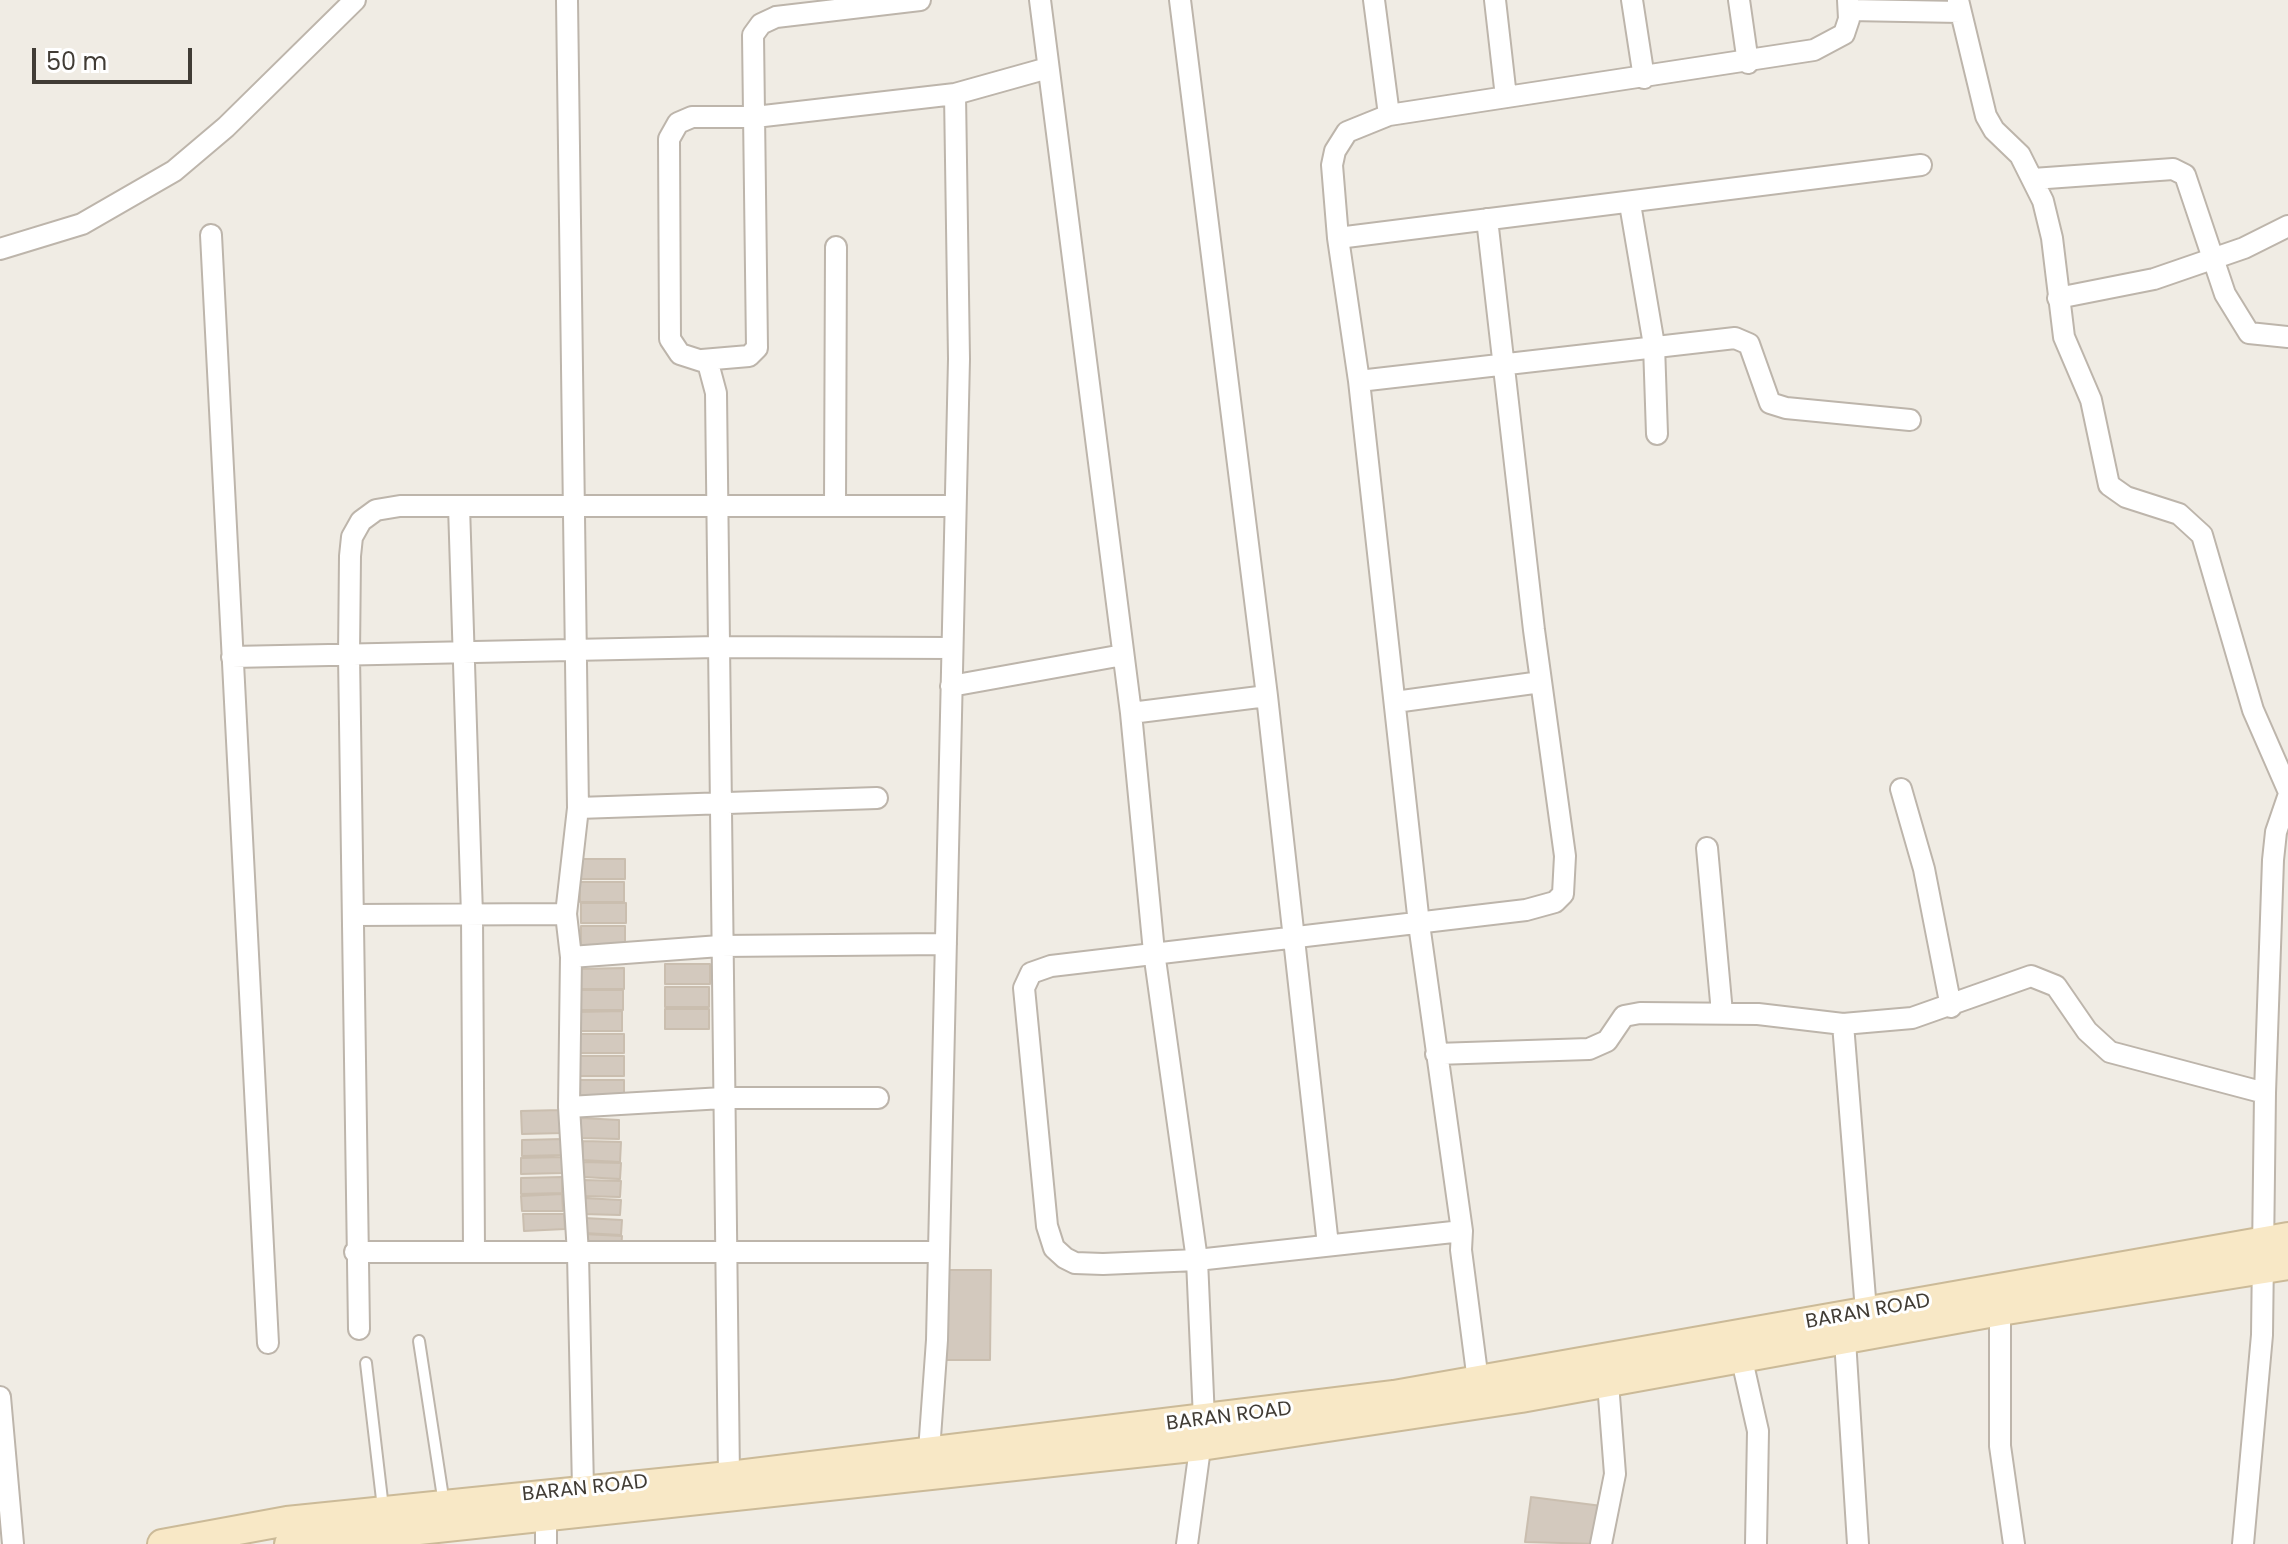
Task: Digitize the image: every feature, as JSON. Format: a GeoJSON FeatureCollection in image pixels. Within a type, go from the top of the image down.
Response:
{"type":"FeatureCollection","features":[{"type":"Feature","properties":{"kind":"main road","name":"BARAN ROAD"},"geometry":{"type":"LineString","coordinates":[[162,1544],[287,1521],[729,1476],[929,1451],[1203,1432],[2277,1239]]}},
{"type":"Feature","properties":{"kind":"main road","name":"BARAN ROAD"},"geometry":{"type":"LineString","coordinates":[[289,1544],[546,1530],[1203,1432],[1608,1383],[2000,1311],[2276,1267]]}},
{"type":"Feature","properties":{"kind":"street"},"geometry":{"type":"LineString","coordinates":[[0,249],[82,224],[174,171],[226,127],[355,0]]}},
{"type":"Feature","properties":{"kind":"street"},"geometry":{"type":"LineString","coordinates":[[567,0],[578,808],[566,914],[571,957],[569,1107],[578,1254],[583,1489]]}},
{"type":"Feature","properties":{"kind":"street"},"geometry":{"type":"LineString","coordinates":[[702,360],[749,356],[757,348],[753,35],[761,24],[776,17],[920,0]]}},
{"type":"Feature","properties":{"kind":"street"},"geometry":{"type":"LineString","coordinates":[[1040,0],[1131,713],[1154,952],[1197,1260],[1203,1432],[1187,1544]]}},
{"type":"Feature","properties":{"kind":"street"},"geometry":{"type":"LineString","coordinates":[[1180,0],[1267,696],[1328,1245]]}},
{"type":"Feature","properties":{"kind":"street"},"geometry":{"type":"LineString","coordinates":[[1374,0],[1389,115]]}},
{"type":"Feature","properties":{"kind":"street"},"geometry":{"type":"LineString","coordinates":[[1495,0],[1506,97]]}},
{"type":"Feature","properties":{"kind":"street"},"geometry":{"type":"LineString","coordinates":[[1632,0],[1644,78]]}},
{"type":"Feature","properties":{"kind":"street"},"geometry":{"type":"LineString","coordinates":[[1739,0],[1748,63]]}},
{"type":"Feature","properties":{"kind":"street"},"geometry":{"type":"LineString","coordinates":[[1478,1381],[1461,1250],[1462,1231],[1419,924],[1359,381],[1338,238],[1332,165],[1339,141],[1357,125],[1389,115],[1748,63],[1828,45],[1844,34],[1849,5],[1959,6],[1986,116],[1994,130],[2020,155],[2033,179],[2052,238],[2064,337],[2097,421],[2109,485],[2126,497],[2179,514],[2202,535],[2253,710],[2288,790]]}},
{"type":"Feature","properties":{"kind":"street"},"geometry":{"type":"LineString","coordinates":[[729,1476],[715,377],[708,363],[680,354],[670,339],[669,139],[678,123],[685,119],[755,117],[955,94],[1048,68]]}},
{"type":"Feature","properties":{"kind":"street"},"geometry":{"type":"LineString","coordinates":[[929,1451],[939,1252],[959,359],[955,94]]}},
{"type":"Feature","properties":{"kind":"street"},"geometry":{"type":"LineString","coordinates":[[1338,238],[1630,204],[1921,165]]}},
{"type":"Feature","properties":{"kind":"street"},"geometry":{"type":"LineString","coordinates":[[2033,179],[2173,169],[2185,175],[2225,294],[2249,333],[2288,337]]}},
{"type":"Feature","properties":{"kind":"street"},"geometry":{"type":"LineString","coordinates":[[1630,204],[1654,345],[1657,434]]}},
{"type":"Feature","properties":{"kind":"street"},"geometry":{"type":"LineString","coordinates":[[1462,1231],[1197,1260],[1075,1263],[1054,1248],[1047,1226],[1025,982],[1037,970],[1051,966],[1534,908],[1555,902],[1563,894],[1565,856],[1541,682],[1487,219]]}},
{"type":"Feature","properties":{"kind":"street"},"geometry":{"type":"LineString","coordinates":[[2058,298],[2154,279],[2213,259],[2288,226]]}},
{"type":"Feature","properties":{"kind":"street"},"geometry":{"type":"LineString","coordinates":[[211,235],[268,1343]]}},
{"type":"Feature","properties":{"kind":"street"},"geometry":{"type":"LineString","coordinates":[[835,506],[836,247]]}},
{"type":"Feature","properties":{"kind":"street"},"geometry":{"type":"LineString","coordinates":[[1359,381],[1725,338],[1744,340],[1753,353],[1770,403],[1786,408],[1910,420]]}},
{"type":"Feature","properties":{"kind":"street"},"geometry":{"type":"LineString","coordinates":[[459,506],[472,915],[474,1251]]}},
{"type":"Feature","properties":{"kind":"street"},"geometry":{"type":"LineString","coordinates":[[359,1329],[355,1252],[349,655],[350,556],[352,537],[361,521],[388,508],[459,506],[955,506]]}},
{"type":"Feature","properties":{"kind":"street"},"geometry":{"type":"LineString","coordinates":[[232,657],[717,647],[952,648]]}},
{"type":"Feature","properties":{"kind":"street"},"geometry":{"type":"LineString","coordinates":[[951,686],[1123,655]]}},
{"type":"Feature","properties":{"kind":"street"},"geometry":{"type":"LineString","coordinates":[[1395,702],[1541,682]]}},
{"type":"Feature","properties":{"kind":"street"},"geometry":{"type":"LineString","coordinates":[[1131,713],[1267,696]]}},
{"type":"Feature","properties":{"kind":"street"},"geometry":{"type":"LineString","coordinates":[[1901,789],[1924,869],[1951,1007]]}},
{"type":"Feature","properties":{"kind":"street"},"geometry":{"type":"LineString","coordinates":[[2243,1544],[2276,1267],[2277,1239],[2265,1093],[2273,860],[2276,832],[2288,797]]}},
{"type":"Feature","properties":{"kind":"street"},"geometry":{"type":"LineString","coordinates":[[578,808],[877,798]]}},
{"type":"Feature","properties":{"kind":"street"},"geometry":{"type":"LineString","coordinates":[[1707,848],[1722,1013]]}},
{"type":"Feature","properties":{"kind":"street"},"geometry":{"type":"LineString","coordinates":[[354,915],[566,914]]}},
{"type":"Feature","properties":{"kind":"street"},"geometry":{"type":"LineString","coordinates":[[571,957],[720,946],[946,944]]}},
{"type":"Feature","properties":{"kind":"street"},"geometry":{"type":"LineString","coordinates":[[1436,1054],[1589,1049],[1602,1045],[1620,1020],[1632,1013],[1722,1013],[1843,1024],[1912,1018],[1951,1007],[2020,978],[2040,977],[2056,986],[2087,1031],[2110,1052],[2265,1093]]}},
{"type":"Feature","properties":{"kind":"street"},"geometry":{"type":"LineString","coordinates":[[1843,1024],[1866,1311]]}},
{"type":"Feature","properties":{"kind":"street"},"geometry":{"type":"LineString","coordinates":[[569,1107],[723,1098],[878,1098]]}},
{"type":"Feature","properties":{"kind":"street"},"geometry":{"type":"LineString","coordinates":[[355,1252],[939,1252]]}},
{"type":"Feature","properties":{"kind":"street"},"geometry":{"type":"LineString","coordinates":[[2000,1311],[2000,1446],[2014,1544]]}},
{"type":"Feature","properties":{"kind":"street"},"geometry":{"type":"LineString","coordinates":[[1845,1340],[1858,1544]]}},
{"type":"Feature","properties":{"kind":"street"},"geometry":{"type":"LineString","coordinates":[[1742,1360],[1759,1441],[1756,1544]]}},
{"type":"Feature","properties":{"kind":"street"},"geometry":{"type":"LineString","coordinates":[[1601,1544],[1615,1474],[1608,1383]]}},
{"type":"Feature","properties":{"kind":"street"},"geometry":{"type":"LineString","coordinates":[[0,1397],[13,1544]]}},
{"type":"Feature","properties":{"kind":"lane"},"geometry":{"type":"LineString","coordinates":[[419,1341],[444,1504]]}},
{"type":"Feature","properties":{"kind":"lane"},"geometry":{"type":"LineString","coordinates":[[366,1363],[384,1510]]}},
{"type":"Feature","properties":{"kind":"building"},"geometry":{"type":"Polygon","coordinates":[[[581,859],[625,859],[625,879],[581,879],[581,859]]]}},
{"type":"Feature","properties":{"kind":"building"},"geometry":{"type":"Polygon","coordinates":[[[580,882],[624,882],[624,902],[580,902],[580,882]]]}},
{"type":"Feature","properties":{"kind":"building"},"geometry":{"type":"Polygon","coordinates":[[[581,903],[626,903],[626,923],[581,923],[581,903]]]}},
{"type":"Feature","properties":{"kind":"building"},"geometry":{"type":"Polygon","coordinates":[[[581,926],[625,926],[625,945],[581,946],[581,926]]]}},
{"type":"Feature","properties":{"kind":"building"},"geometry":{"type":"Polygon","coordinates":[[[665,964],[710,964],[710,984],[665,984],[665,964]]]}},
{"type":"Feature","properties":{"kind":"building"},"geometry":{"type":"Polygon","coordinates":[[[624,968],[624,989],[579,989],[579,969],[624,968]]]}},
{"type":"Feature","properties":{"kind":"building"},"geometry":{"type":"Polygon","coordinates":[[[665,987],[709,987],[709,1007],[665,1007],[665,987]]]}},
{"type":"Feature","properties":{"kind":"building"},"geometry":{"type":"Polygon","coordinates":[[[579,990],[623,990],[623,1010],[579,1010],[579,990]]]}},
{"type":"Feature","properties":{"kind":"building"},"geometry":{"type":"Polygon","coordinates":[[[665,1009],[709,1009],[709,1029],[665,1029],[665,1009]]]}},
{"type":"Feature","properties":{"kind":"building"},"geometry":{"type":"Polygon","coordinates":[[[622,1011],[622,1031],[578,1031],[578,1012],[622,1011]]]}},
{"type":"Feature","properties":{"kind":"building"},"geometry":{"type":"Polygon","coordinates":[[[579,1034],[624,1034],[624,1053],[579,1053],[579,1034]]]}},
{"type":"Feature","properties":{"kind":"building"},"geometry":{"type":"Polygon","coordinates":[[[580,1056],[624,1056],[624,1076],[580,1076],[580,1056]]]}},
{"type":"Feature","properties":{"kind":"building"},"geometry":{"type":"Polygon","coordinates":[[[580,1080],[624,1080],[624,1100],[580,1100],[580,1080]]]}},
{"type":"Feature","properties":{"kind":"building"},"geometry":{"type":"Polygon","coordinates":[[[560,1110],[563,1133],[522,1134],[521,1111],[560,1110]]]}},
{"type":"Feature","properties":{"kind":"building"},"geometry":{"type":"Polygon","coordinates":[[[581,1118],[619,1120],[619,1139],[581,1138],[581,1118]]]}},
{"type":"Feature","properties":{"kind":"building"},"geometry":{"type":"Polygon","coordinates":[[[563,1139],[563,1155],[522,1156],[522,1140],[563,1139]]]}},
{"type":"Feature","properties":{"kind":"building"},"geometry":{"type":"Polygon","coordinates":[[[583,1141],[621,1142],[620,1162],[582,1160],[583,1141]]]}},
{"type":"Feature","properties":{"kind":"building"},"geometry":{"type":"Polygon","coordinates":[[[562,1157],[562,1173],[521,1174],[521,1158],[562,1157]]]}},
{"type":"Feature","properties":{"kind":"building"},"geometry":{"type":"Polygon","coordinates":[[[583,1162],[621,1163],[620,1179],[583,1177],[583,1162]]]}},
{"type":"Feature","properties":{"kind":"building"},"geometry":{"type":"Polygon","coordinates":[[[562,1177],[562,1193],[521,1194],[521,1178],[562,1177]]]}},
{"type":"Feature","properties":{"kind":"building"},"geometry":{"type":"Polygon","coordinates":[[[583,1180],[621,1181],[620,1197],[583,1196],[583,1180]]]}},
{"type":"Feature","properties":{"kind":"building"},"geometry":{"type":"Polygon","coordinates":[[[562,1194],[563,1211],[522,1211],[521,1196],[562,1194]]]}},
{"type":"Feature","properties":{"kind":"building"},"geometry":{"type":"Polygon","coordinates":[[[583,1198],[621,1200],[620,1215],[582,1214],[583,1198]]]}},
{"type":"Feature","properties":{"kind":"building"},"geometry":{"type":"Polygon","coordinates":[[[523,1214],[564,1214],[565,1229],[524,1231],[523,1214]]]}},
{"type":"Feature","properties":{"kind":"building"},"geometry":{"type":"Polygon","coordinates":[[[584,1218],[622,1220],[621,1235],[584,1233],[584,1218]]]}},
{"type":"Feature","properties":{"kind":"building"},"geometry":{"type":"Polygon","coordinates":[[[584,1234],[622,1236],[621,1251],[584,1249],[584,1234]]]}},
{"type":"Feature","properties":{"kind":"building"},"geometry":{"type":"Polygon","coordinates":[[[945,1270],[991,1270],[990,1360],[944,1360],[945,1270]]]}},
{"type":"Feature","properties":{"kind":"building"},"geometry":{"type":"Polygon","coordinates":[[[1531,1497],[1602,1506],[1598,1544],[1525,1542],[1531,1497]]]}}]}
